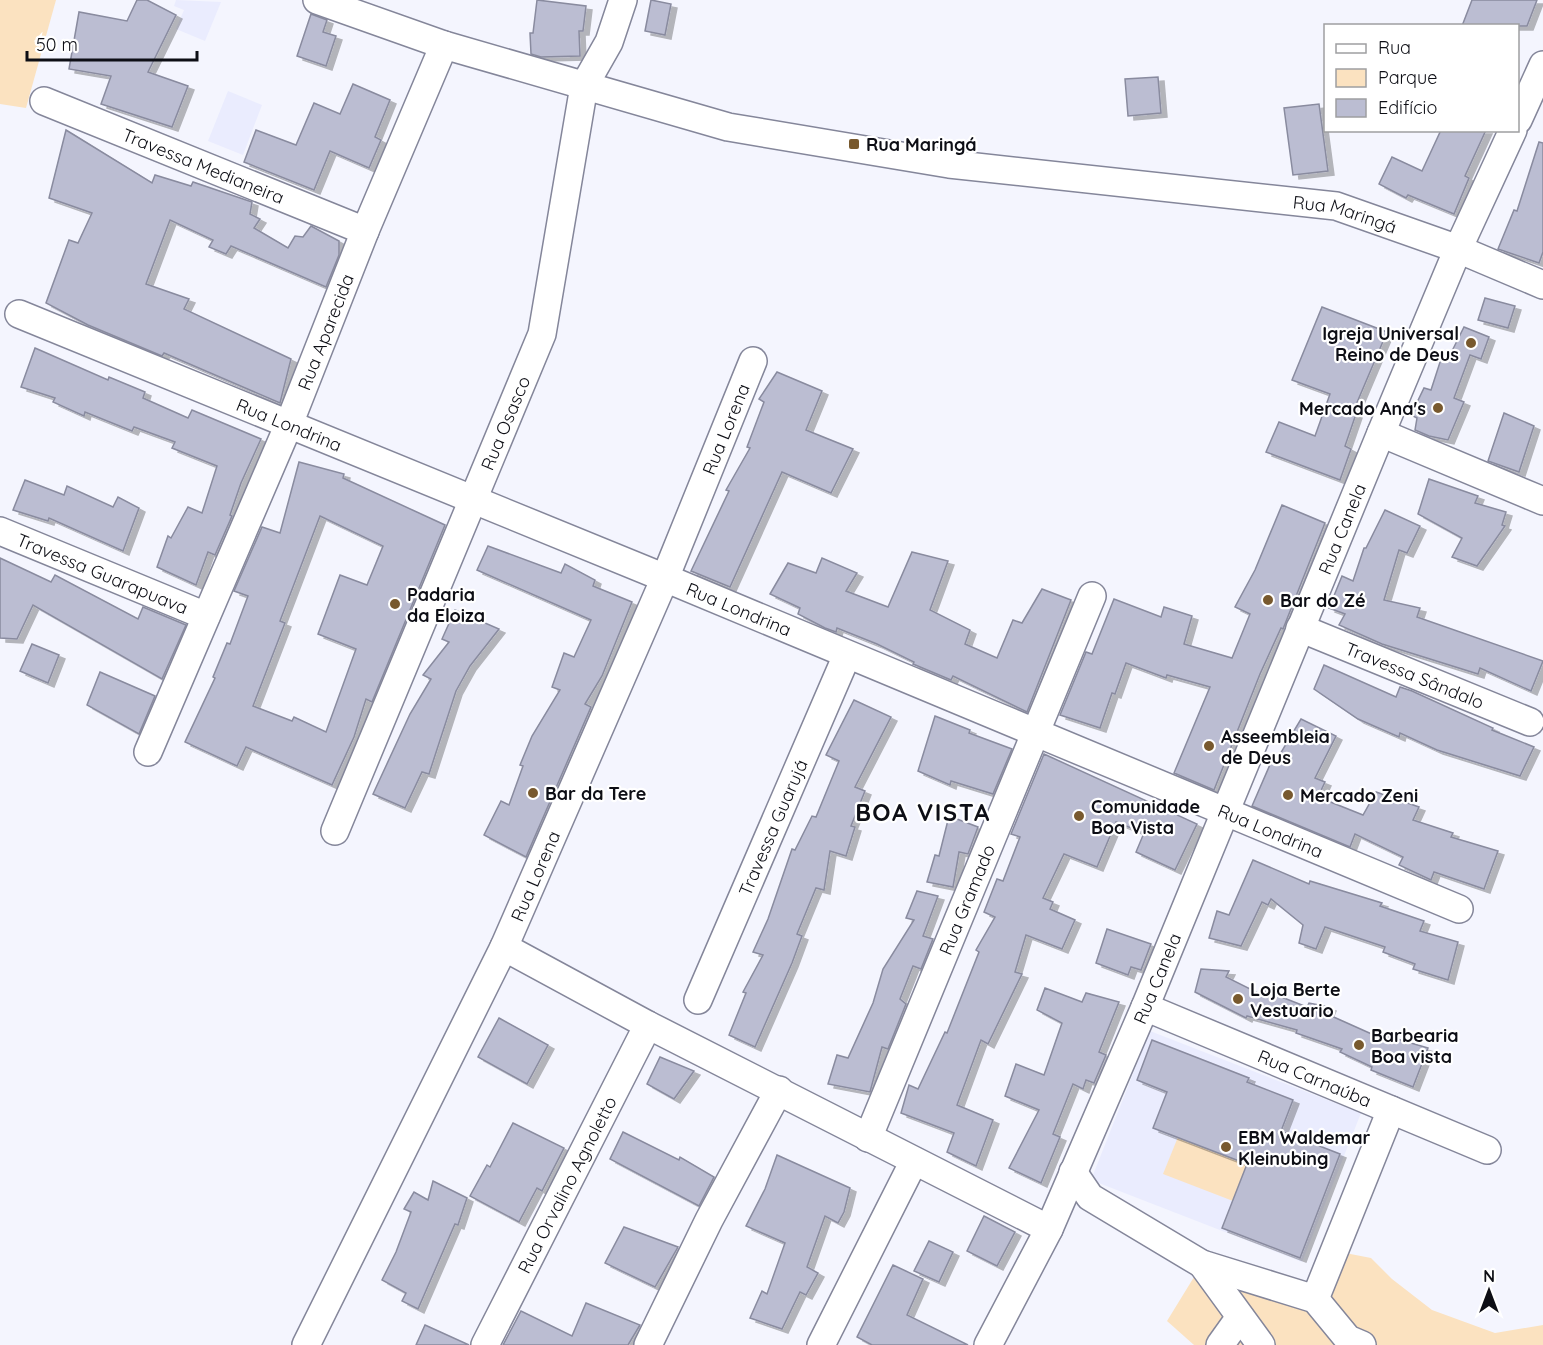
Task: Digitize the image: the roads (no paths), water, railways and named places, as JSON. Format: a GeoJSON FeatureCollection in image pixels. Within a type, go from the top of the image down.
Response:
{"type":"FeatureCollection","features":[{"type":"Feature","properties":{"kind":"street","name":"Rua Maringá"},"geometry":{"type":"LineString","coordinates":[[317,0],[444,45],[728,127],[949,164],[1336,206],[1458,249],[1543,285]]}},
{"type":"Feature","properties":{"kind":"street","name":"Rua Osasco"},"geometry":{"type":"LineString","coordinates":[[335,831],[542,334],[584,86],[609,42],[623,0]]}},
{"type":"Feature","properties":{"kind":"street","name":"Rua Aparecida"},"geometry":{"type":"LineString","coordinates":[[148,752],[289,424],[364,231],[444,45]]}},
{"type":"Feature","properties":{"kind":"street"},"geometry":{"type":"LineString","coordinates":[[1519,118],[1543,65]]}},
{"type":"Feature","properties":{"kind":"street","name":"Travessa Medianeira"},"geometry":{"type":"LineString","coordinates":[[44,100],[364,231]]}},
{"type":"Feature","properties":{"kind":"street","name":"Rua Canela"},"geometry":{"type":"LineString","coordinates":[[988,1345],[1049,1229],[1145,1007],[1224,810],[1458,249],[1512,132]]}},
{"type":"Feature","properties":{"kind":"street","name":"Rua Londrina"},"geometry":{"type":"LineString","coordinates":[[19,314],[665,578],[1034,734],[1224,810],[1459,909]]}},
{"type":"Feature","properties":{"kind":"street","name":"Rua Lorena"},"geometry":{"type":"LineString","coordinates":[[306,1345],[504,947],[665,578],[753,361]]}},
{"type":"Feature","properties":{"kind":"street"},"geometry":{"type":"LineString","coordinates":[[1381,433],[1543,501]]}},
{"type":"Feature","properties":{"kind":"street","name":"Travessa Guarapuava"},"geometry":{"type":"LineString","coordinates":[[0,531],[206,616]]}},
{"type":"Feature","properties":{"kind":"street","name":"Rua Gramado"},"geometry":{"type":"LineString","coordinates":[[868,1138],[1092,596]]}},
{"type":"Feature","properties":{"kind":"street","name":"Travessa Sândalo"},"geometry":{"type":"LineString","coordinates":[[1300,628],[1530,722]]}},
{"type":"Feature","properties":{"kind":"street","name":"Travessa Guarujá"},"geometry":{"type":"LineString","coordinates":[[698,999],[847,655]]}},
{"type":"Feature","properties":{"kind":"street"},"geometry":{"type":"LineString","coordinates":[[504,947],[648,1025],[1049,1229]]}},
{"type":"Feature","properties":{"kind":"street","name":"Rua Carnaúba"},"geometry":{"type":"LineString","coordinates":[[1145,1007],[1487,1150]]}},
{"type":"Feature","properties":{"kind":"street","name":"Rua Orvalino Agnoletto"},"geometry":{"type":"LineString","coordinates":[[485,1345],[648,1025]]}},
{"type":"Feature","properties":{"kind":"street"},"geometry":{"type":"LineString","coordinates":[[648,1345],[709,1220],[779,1090]]}},
{"type":"Feature","properties":{"kind":"street"},"geometry":{"type":"LineString","coordinates":[[1316,1299],[1391,1110]]}},
{"type":"Feature","properties":{"kind":"street"},"geometry":{"type":"LineString","coordinates":[[821,1345],[914,1161]]}},
{"type":"Feature","properties":{"kind":"street"},"geometry":{"type":"LineString","coordinates":[[1073,1172],[1090,1197],[1202,1264],[1316,1299],[1348,1339],[1362,1345]]}},
{"type":"Feature","properties":{"kind":"street"},"geometry":{"type":"LineString","coordinates":[[1202,1264],[1261,1345]]}},
{"type":"Feature","properties":{"kind":"street"},"geometry":{"type":"LineString","coordinates":[[1220,1345],[1240,1317]]}},
{"type":"Feature","properties":{"kind":"place","name":"Rua Maringá"},"geometry":{"type":"Point","coordinates":[854,144]}},
{"type":"Feature","properties":{"kind":"place","name":"Igreja Universal Reino de Deus"},"geometry":{"type":"Point","coordinates":[1471,343]}},
{"type":"Feature","properties":{"kind":"place","name":"Mercado Ana's"},"geometry":{"type":"Point","coordinates":[1438,408]}},
{"type":"Feature","properties":{"kind":"place","name":"Bar do Zé"},"geometry":{"type":"Point","coordinates":[1268,600]}},
{"type":"Feature","properties":{"kind":"place","name":"Padaria da Eloiza"},"geometry":{"type":"Point","coordinates":[395,604]}},
{"type":"Feature","properties":{"kind":"place","name":"Asseembleia de Deus"},"geometry":{"type":"Point","coordinates":[1209,746]}},
{"type":"Feature","properties":{"kind":"place","name":"Bar da Tere"},"geometry":{"type":"Point","coordinates":[533,793]}},
{"type":"Feature","properties":{"kind":"place","name":"Mercado Zeni"},"geometry":{"type":"Point","coordinates":[1288,795]}},
{"type":"Feature","properties":{"kind":"place","name":"Comunidade Boa Vista"},"geometry":{"type":"Point","coordinates":[1079,816]}},
{"type":"Feature","properties":{"kind":"place","name":"Loja Berte Vestuario"},"geometry":{"type":"Point","coordinates":[1238,999]}},
{"type":"Feature","properties":{"kind":"place","name":"Barbearia Boa vista"},"geometry":{"type":"Point","coordinates":[1359,1045]}},
{"type":"Feature","properties":{"kind":"place","name":"EBM Waldemar Kleinubing"},"geometry":{"type":"Point","coordinates":[1226,1147]}},
{"type":"Feature","properties":{"kind":"district","name":"BOA VISTA"},"geometry":{"type":"Point","coordinates":[923,812]}}]}
